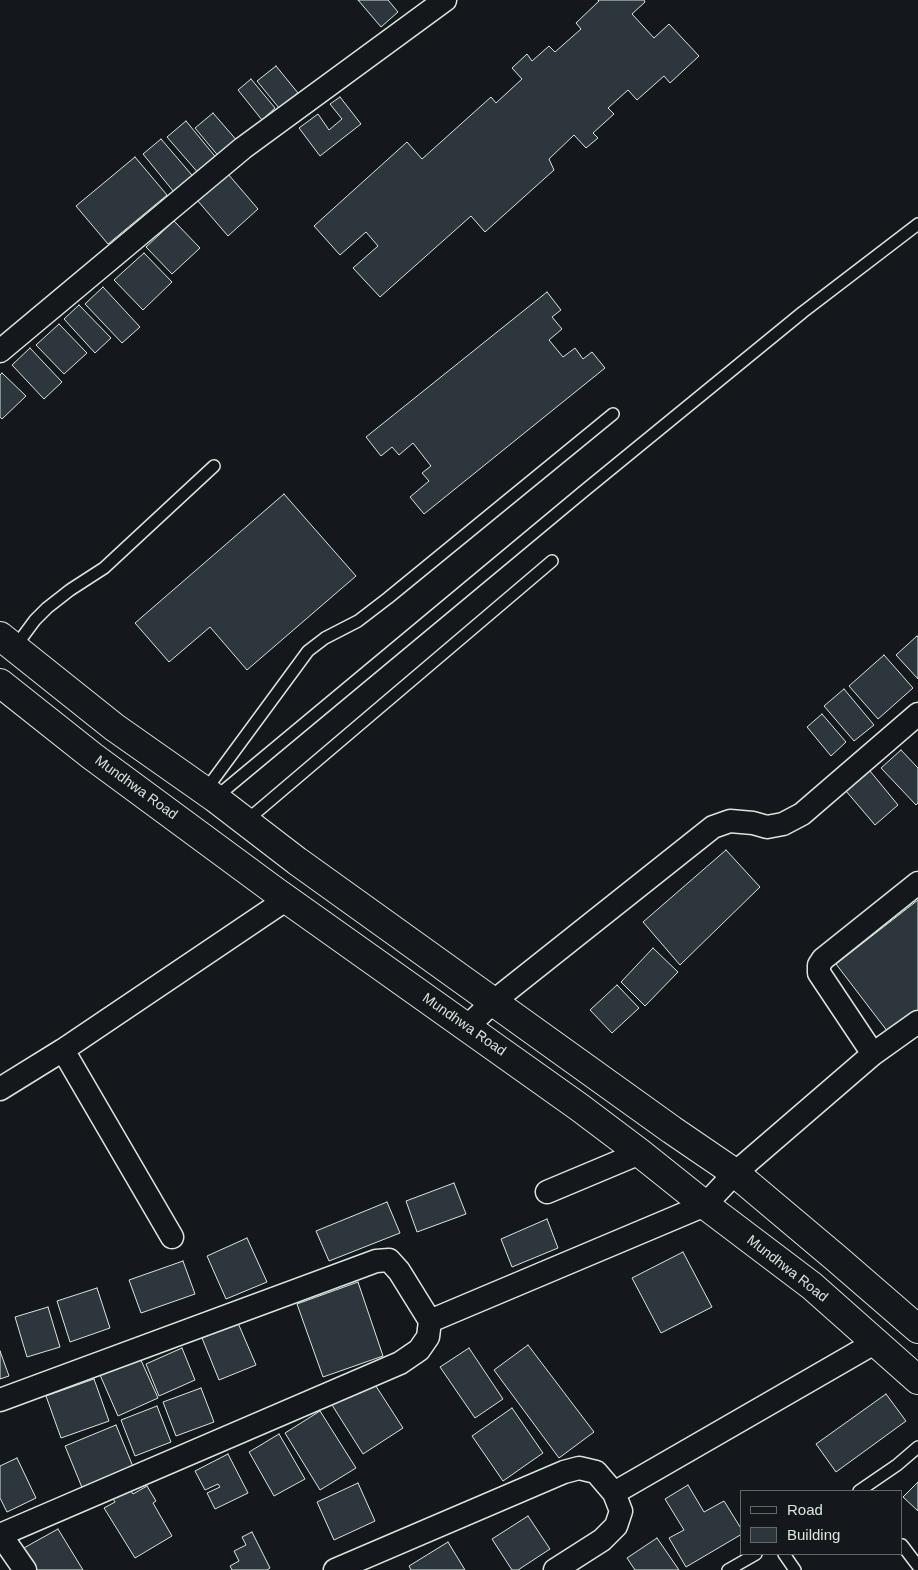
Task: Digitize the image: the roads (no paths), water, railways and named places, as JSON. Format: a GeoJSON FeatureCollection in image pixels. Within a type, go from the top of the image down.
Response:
{"type":"FeatureCollection","features":[{"type":"Feature","properties":{"kind":"main road"},"geometry":{"type":"LineString","coordinates":[[7,641],[114,727],[210,794],[297,861],[735,1173],[918,1329]]}},
{"type":"Feature","properties":{"kind":"main road","name":"Mundhwa Road"},"geometry":{"type":"LineString","coordinates":[[0,683],[92,756],[287,900],[579,1107],[640,1153],[812,1286],[918,1380]]}},
{"type":"Feature","properties":{"kind":"main road"},"geometry":{"type":"LineString","coordinates":[[579,1107],[604,1081]]}},
{"type":"Feature","properties":{"kind":"street"},"geometry":{"type":"LineString","coordinates":[[0,351],[243,148],[445,0]]}},
{"type":"Feature","properties":{"kind":"street"},"geometry":{"type":"LineString","coordinates":[[467,1027],[494,1001],[713,828],[730,821],[767,826],[783,824],[802,814],[918,714]]}},
{"type":"Feature","properties":{"kind":"street"},"geometry":{"type":"LineString","coordinates":[[873,1054],[819,973],[819,965],[823,959],[918,883]]}},
{"type":"Feature","properties":{"kind":"street"},"geometry":{"type":"LineString","coordinates":[[0,1089],[63,1050],[287,900]]}},
{"type":"Feature","properties":{"kind":"street"},"geometry":{"type":"LineString","coordinates":[[430,1321],[705,1204],[735,1173],[873,1054],[918,1022]]}},
{"type":"Feature","properties":{"kind":"street"},"geometry":{"type":"LineString","coordinates":[[63,1050],[172,1237]]}},
{"type":"Feature","properties":{"kind":"street"},"geometry":{"type":"LineString","coordinates":[[547,1192],[640,1153]]}},
{"type":"Feature","properties":{"kind":"street"},"geometry":{"type":"LineString","coordinates":[[0,1400],[376,1261],[389,1260],[400,1271],[430,1321],[428,1337],[418,1350],[400,1363],[0,1535],[25,1570]]}},
{"type":"Feature","properties":{"kind":"street"},"geometry":{"type":"LineString","coordinates":[[614,1493],[876,1342]]}},
{"type":"Feature","properties":{"kind":"street"},"geometry":{"type":"LineString","coordinates":[[335,1570],[564,1472],[580,1468],[596,1472],[614,1493],[621,1511],[616,1526],[602,1540],[555,1570]]}},
{"type":"Feature","properties":{"kind":"lane"},"geometry":{"type":"LineString","coordinates":[[210,794],[803,312],[918,224]]}},
{"type":"Feature","properties":{"kind":"lane"},"geometry":{"type":"LineString","coordinates":[[210,794],[308,651],[325,638],[358,621],[388,598],[613,414]]}},
{"type":"Feature","properties":{"kind":"lane"},"geometry":{"type":"LineString","coordinates":[[7,641],[70,590],[104,568],[214,466]]}},
{"type":"Feature","properties":{"kind":"lane"},"geometry":{"type":"LineString","coordinates":[[246,822],[552,560]]}},
{"type":"Feature","properties":{"kind":"lane"},"geometry":{"type":"LineString","coordinates":[[860,1490],[897,1465],[918,1447]]}},
{"type":"Feature","properties":{"kind":"lane"},"geometry":{"type":"LineString","coordinates":[[903,1547],[918,1566]]}},
{"type":"Feature","properties":{"kind":"lane"},"geometry":{"type":"LineString","coordinates":[[728,1570],[754,1555]]}},
{"type":"Feature","properties":{"kind":"lane"},"geometry":{"type":"LineString","coordinates":[[785,1555],[795,1570]]}}]}
